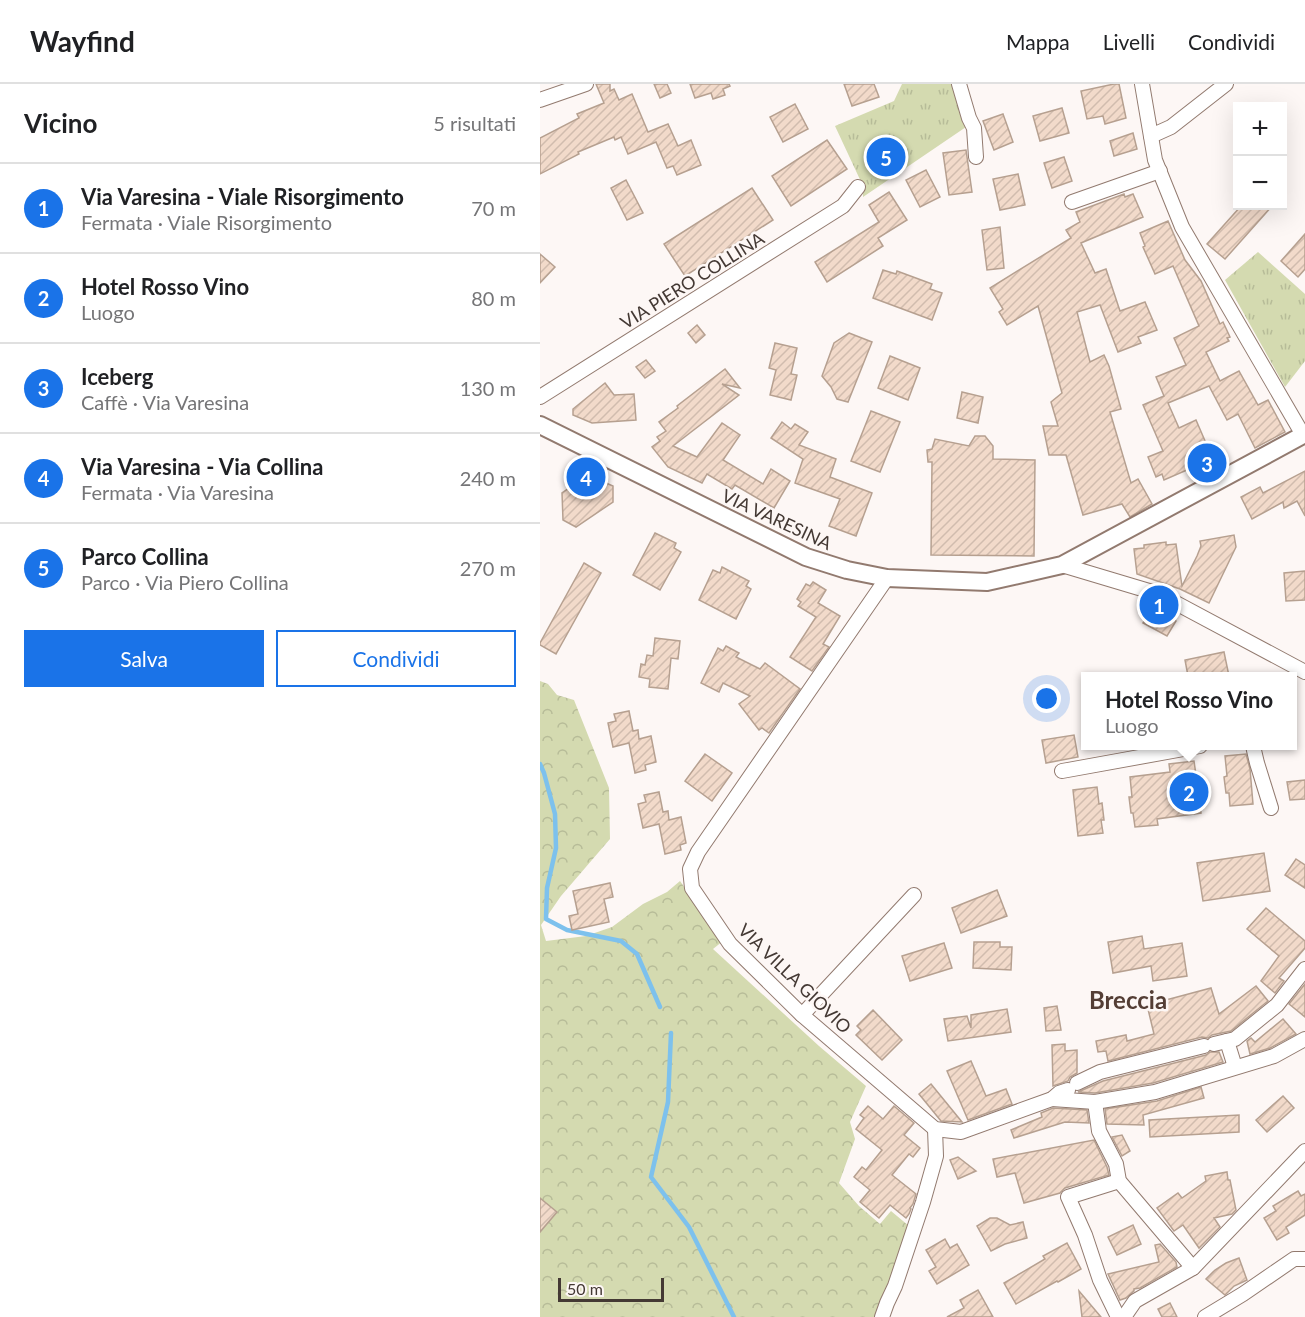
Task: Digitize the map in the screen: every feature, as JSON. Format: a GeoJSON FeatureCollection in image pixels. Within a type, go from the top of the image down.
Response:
{"type":"FeatureCollection","features":[{"type":"Feature","properties":{"kind":"main road","name":"VIA VARESINA"},"geometry":{"type":"LineString","coordinates":[[540,425],[806,557],[847,570],[887,578],[987,582],[1062,565],[1304,435]]}},
{"type":"Feature","properties":{"kind":"street"},"geometry":{"type":"LineString","coordinates":[[540,100],[586,84]]}},
{"type":"Feature","properties":{"kind":"street"},"geometry":{"type":"LineString","coordinates":[[958,84],[974,128],[976,157]]}},
{"type":"Feature","properties":{"kind":"street"},"geometry":{"type":"LineString","coordinates":[[1142,84],[1155,160],[1182,227],[1304,435]]}},
{"type":"Feature","properties":{"kind":"street"},"geometry":{"type":"LineString","coordinates":[[1151,136],[1171,127],[1226,84]]}},
{"type":"Feature","properties":{"kind":"street"},"geometry":{"type":"LineString","coordinates":[[1071,202],[1160,171]]}},
{"type":"Feature","properties":{"kind":"street","name":"VIA PIERO COLLINA"},"geometry":{"type":"LineString","coordinates":[[540,397],[843,207],[858,187]]}},
{"type":"Feature","properties":{"kind":"street"},"geometry":{"type":"LineString","coordinates":[[1062,565],[1160,594],[1305,672]]}},
{"type":"Feature","properties":{"kind":"street","name":"VIA VILLA GIOVIO"},"geometry":{"type":"LineString","coordinates":[[887,578],[698,852],[690,869],[692,888],[730,944],[802,1015],[935,1129]]}},
{"type":"Feature","properties":{"kind":"street"},"geometry":{"type":"LineString","coordinates":[[1062,771],[1178,750]]}},
{"type":"Feature","properties":{"kind":"street"},"geometry":{"type":"LineString","coordinates":[[1254,750],[1271,808]]}},
{"type":"Feature","properties":{"kind":"street"},"geometry":{"type":"LineString","coordinates":[[802,1015],[914,895]]}},
{"type":"Feature","properties":{"kind":"street"},"geometry":{"type":"LineString","coordinates":[[882,1317],[895,1286],[936,1156],[935,1129],[961,1132],[1052,1099],[1100,1071],[1235,1039],[1277,1005],[1305,969]]}},
{"type":"Feature","properties":{"kind":"street"},"geometry":{"type":"LineString","coordinates":[[1052,1099],[1095,1102],[1155,1092],[1274,1056],[1305,1039]]}},
{"type":"Feature","properties":{"kind":"street"},"geometry":{"type":"LineString","coordinates":[[1215,1044],[1235,1067]]}},
{"type":"Feature","properties":{"kind":"street"},"geometry":{"type":"LineString","coordinates":[[1095,1102],[1099,1131],[1116,1164],[1119,1181],[1193,1268]]}},
{"type":"Feature","properties":{"kind":"street"},"geometry":{"type":"LineString","coordinates":[[1124,1317],[1135,1301],[1193,1268],[1305,1151]]}},
{"type":"Feature","properties":{"kind":"street"},"geometry":{"type":"LineString","coordinates":[[1118,1317],[1100,1280],[1085,1235],[1068,1197],[1119,1181]]}},
{"type":"Feature","properties":{"kind":"street"},"geometry":{"type":"LineString","coordinates":[[1205,1317],[1294,1259],[1305,1259]]}},
{"type":"Feature","properties":{"kind":"green space"},"geometry":{"type":"Polygon","coordinates":[[[902,84],[953,84],[966,127],[863,197],[863,186],[835,126],[894,101],[902,84]]]}},
{"type":"Feature","properties":{"kind":"green space"},"geometry":{"type":"Polygon","coordinates":[[[1258,252],[1305,294],[1305,361],[1285,387],[1225,280],[1258,252]]]}},
{"type":"Feature","properties":{"kind":"green space"},"geometry":{"type":"Polygon","coordinates":[[[540,681],[548,684],[557,695],[574,700],[609,788],[610,839],[561,896],[541,925],[546,941],[586,936],[612,927],[643,904],[667,892],[680,881],[723,941],[713,949],[866,1086],[850,1122],[855,1139],[839,1183],[859,1206],[880,1224],[891,1211],[909,1226],[877,1317],[540,1317],[540,681]]]}},
{"type":"Feature","properties":{"kind":"building"},"geometry":{"type":"Polygon","coordinates":[[[596,84],[610,84],[610,91],[614,89],[619,100],[632,94],[648,132],[668,124],[678,146],[691,140],[701,165],[677,175],[673,166],[667,168],[656,142],[628,154],[621,137],[615,140],[614,137],[578,152],[579,154],[540,174],[540,138],[579,118],[577,114],[604,103],[596,84]]]}},
{"type":"Feature","properties":{"kind":"building"},"geometry":{"type":"Polygon","coordinates":[[[654,84],[667,84],[671,93],[660,98],[654,84]]]}},
{"type":"Feature","properties":{"kind":"building"},"geometry":{"type":"Polygon","coordinates":[[[690,84],[729,84],[730,86],[723,89],[725,95],[713,99],[711,93],[695,98],[690,84]]]}},
{"type":"Feature","properties":{"kind":"building"},"geometry":{"type":"Polygon","coordinates":[[[844,84],[874,84],[879,97],[852,106],[844,84]]]}},
{"type":"Feature","properties":{"kind":"building"},"geometry":{"type":"Polygon","coordinates":[[[1119,84],[1126,118],[1105,124],[1103,116],[1087,119],[1081,91],[1119,84]]]}},
{"type":"Feature","properties":{"kind":"building"},"geometry":{"type":"Polygon","coordinates":[[[795,104],[808,129],[783,142],[770,117],[795,104]]]}},
{"type":"Feature","properties":{"kind":"building"},"geometry":{"type":"Polygon","coordinates":[[[1062,108],[1069,133],[1040,141],[1033,116],[1062,108]]]}},
{"type":"Feature","properties":{"kind":"building"},"geometry":{"type":"Polygon","coordinates":[[[1003,114],[1013,142],[994,150],[983,121],[1003,114]]]}},
{"type":"Feature","properties":{"kind":"building"},"geometry":{"type":"Polygon","coordinates":[[[1133,133],[1137,149],[1114,156],[1110,141],[1133,133]]]}},
{"type":"Feature","properties":{"kind":"building"},"geometry":{"type":"Polygon","coordinates":[[[827,140],[847,169],[791,206],[772,176],[827,140]]]}},
{"type":"Feature","properties":{"kind":"building"},"geometry":{"type":"Polygon","coordinates":[[[966,150],[972,192],[949,195],[943,153],[966,150]]]}},
{"type":"Feature","properties":{"kind":"building"},"geometry":{"type":"Polygon","coordinates":[[[1064,157],[1072,181],[1052,188],[1044,163],[1064,157]]]}},
{"type":"Feature","properties":{"kind":"building"},"geometry":{"type":"Polygon","coordinates":[[[926,170],[940,197],[920,207],[906,180],[926,170]]]}},
{"type":"Feature","properties":{"kind":"building"},"geometry":{"type":"Polygon","coordinates":[[[1018,174],[1025,205],[1000,210],[993,179],[1018,174]]]}},
{"type":"Feature","properties":{"kind":"building"},"geometry":{"type":"Polygon","coordinates":[[[626,180],[643,213],[627,220],[611,188],[626,180]]]}},
{"type":"Feature","properties":{"kind":"building"},"geometry":{"type":"Polygon","coordinates":[[[752,188],[773,220],[685,276],[664,244],[752,188]]]}},
{"type":"Feature","properties":{"kind":"building"},"geometry":{"type":"Polygon","coordinates":[[[889,192],[907,220],[878,238],[883,246],[827,282],[815,262],[879,222],[869,205],[889,192]]]}},
{"type":"Feature","properties":{"kind":"building"},"geometry":{"type":"Polygon","coordinates":[[[1124,194],[1125,197],[1133,194],[1143,217],[1081,243],[1095,273],[1106,269],[1120,311],[1145,302],[1157,330],[1138,337],[1141,343],[1118,352],[1100,305],[1077,312],[1090,362],[1104,355],[1109,366],[1121,409],[1110,412],[1131,483],[1138,479],[1152,504],[1130,517],[1122,504],[1083,515],[1066,455],[1049,455],[1043,426],[1058,426],[1051,402],[1062,393],[1038,306],[1007,325],[999,312],[1003,309],[990,288],[1071,238],[1066,230],[1080,222],[1076,212],[1124,194]]]}},
{"type":"Feature","properties":{"kind":"building"},"geometry":{"type":"Polygon","coordinates":[[[1237,210],[1268,210],[1225,259],[1207,244],[1237,210]]]}},
{"type":"Feature","properties":{"kind":"building"},"geometry":{"type":"Polygon","coordinates":[[[1168,221],[1185,260],[1201,281],[1220,324],[1223,322],[1230,337],[1227,338],[1229,341],[1206,352],[1220,381],[1239,371],[1258,405],[1268,400],[1285,432],[1255,448],[1238,414],[1227,420],[1209,386],[1168,403],[1179,428],[1196,420],[1215,464],[1198,471],[1196,466],[1164,480],[1162,474],[1156,477],[1148,457],[1163,451],[1143,405],[1164,396],[1156,377],[1186,365],[1174,338],[1199,326],[1173,266],[1155,274],[1143,247],[1145,246],[1140,233],[1168,221]]]}},
{"type":"Feature","properties":{"kind":"building"},"geometry":{"type":"Polygon","coordinates":[[[1000,227],[1004,268],[987,270],[982,230],[1000,227]]]}},
{"type":"Feature","properties":{"kind":"building"},"geometry":{"type":"Polygon","coordinates":[[[1305,234],[1305,269],[1298,277],[1281,261],[1305,234]]]}},
{"type":"Feature","properties":{"kind":"building"},"geometry":{"type":"Polygon","coordinates":[[[540,254],[555,267],[540,283],[540,254]]]}},
{"type":"Feature","properties":{"kind":"building"},"geometry":{"type":"Polygon","coordinates":[[[883,270],[896,274],[897,271],[932,284],[930,289],[942,293],[932,320],[873,298],[883,270]]]}},
{"type":"Feature","properties":{"kind":"building"},"geometry":{"type":"Polygon","coordinates":[[[697,325],[705,335],[696,343],[688,333],[697,325]]]}},
{"type":"Feature","properties":{"kind":"building"},"geometry":{"type":"Polygon","coordinates":[[[849,333],[872,342],[848,402],[837,399],[822,376],[834,343],[849,333]]]}},
{"type":"Feature","properties":{"kind":"building"},"geometry":{"type":"Polygon","coordinates":[[[775,343],[797,348],[791,374],[797,375],[791,400],[770,395],[776,370],[769,368],[775,343]]]}},
{"type":"Feature","properties":{"kind":"building"},"geometry":{"type":"Polygon","coordinates":[[[890,356],[920,368],[908,400],[878,388],[890,356]]]}},
{"type":"Feature","properties":{"kind":"building"},"geometry":{"type":"Polygon","coordinates":[[[646,360],[655,371],[645,378],[636,367],[646,360]]]}},
{"type":"Feature","properties":{"kind":"building"},"geometry":{"type":"Polygon","coordinates":[[[725,369],[740,388],[722,384],[739,395],[673,446],[697,457],[722,423],[740,435],[723,460],[763,484],[771,469],[790,481],[774,508],[735,485],[732,489],[707,474],[702,483],[668,467],[652,447],[660,441],[657,437],[666,431],[659,422],[725,369]]]}},
{"type":"Feature","properties":{"kind":"building"},"geometry":{"type":"Polygon","coordinates":[[[605,383],[614,395],[634,394],[636,420],[592,423],[573,415],[573,409],[605,383]]]}},
{"type":"Feature","properties":{"kind":"building"},"geometry":{"type":"Polygon","coordinates":[[[962,392],[983,397],[978,423],[957,418],[962,392]]]}},
{"type":"Feature","properties":{"kind":"building"},"geometry":{"type":"Polygon","coordinates":[[[871,411],[900,422],[880,472],[851,461],[871,411]]]}},
{"type":"Feature","properties":{"kind":"building"},"geometry":{"type":"Polygon","coordinates":[[[782,422],[791,429],[795,424],[808,432],[799,445],[836,459],[830,477],[872,493],[856,536],[829,526],[840,499],[795,483],[803,459],[771,438],[782,422]]]}},
{"type":"Feature","properties":{"kind":"building"},"geometry":{"type":"Polygon","coordinates":[[[975,436],[985,436],[993,446],[993,459],[1035,460],[1034,556],[931,555],[932,462],[928,462],[927,450],[932,449],[935,439],[969,446],[975,436]]]}},
{"type":"Feature","properties":{"kind":"building"},"geometry":{"type":"Polygon","coordinates":[[[1305,471],[1305,516],[1297,501],[1284,508],[1283,502],[1252,519],[1241,497],[1260,487],[1263,493],[1305,471]]]}},
{"type":"Feature","properties":{"kind":"building"},"geometry":{"type":"Polygon","coordinates":[[[606,483],[613,486],[613,502],[576,527],[563,520],[562,493],[569,488],[585,494],[596,486],[600,489],[606,483]]]}},
{"type":"Feature","properties":{"kind":"building"},"geometry":{"type":"Polygon","coordinates":[[[655,533],[676,543],[674,548],[681,552],[660,590],[633,575],[655,533]]]}},
{"type":"Feature","properties":{"kind":"building"},"geometry":{"type":"Polygon","coordinates":[[[1234,535],[1236,547],[1209,603],[1180,589],[1137,574],[1134,549],[1166,542],[1166,545],[1176,544],[1182,586],[1201,546],[1200,541],[1234,535]]]}},
{"type":"Feature","properties":{"kind":"building"},"geometry":{"type":"Polygon","coordinates":[[[584,563],[601,573],[556,654],[540,643],[584,563]]]}},
{"type":"Feature","properties":{"kind":"building"},"geometry":{"type":"Polygon","coordinates":[[[722,567],[749,581],[746,586],[751,589],[736,619],[699,600],[713,570],[720,573],[722,567]]]}},
{"type":"Feature","properties":{"kind":"building"},"geometry":{"type":"Polygon","coordinates":[[[1305,571],[1305,600],[1286,601],[1284,573],[1305,571]]]}},
{"type":"Feature","properties":{"kind":"building"},"geometry":{"type":"Polygon","coordinates":[[[813,582],[826,590],[818,603],[840,616],[823,644],[829,647],[812,671],[790,657],[816,617],[798,606],[801,602],[797,599],[806,584],[810,586],[813,582]]]}},
{"type":"Feature","properties":{"kind":"building"},"geometry":{"type":"Polygon","coordinates":[[[1152,608],[1176,621],[1167,636],[1143,623],[1152,608]]]}},
{"type":"Feature","properties":{"kind":"building"},"geometry":{"type":"Polygon","coordinates":[[[655,638],[680,641],[678,659],[671,658],[668,689],[649,687],[650,679],[639,677],[641,664],[645,665],[647,655],[653,656],[655,638]]]}},
{"type":"Feature","properties":{"kind":"building"},"geometry":{"type":"Polygon","coordinates":[[[726,646],[739,653],[736,657],[760,669],[765,663],[800,689],[769,733],[762,728],[759,730],[739,704],[750,696],[723,683],[719,692],[701,683],[718,648],[723,651],[726,646]]]}},
{"type":"Feature","properties":{"kind":"building"},"geometry":{"type":"Polygon","coordinates":[[[1224,652],[1228,672],[1187,672],[1185,660],[1224,652]]]}},
{"type":"Feature","properties":{"kind":"building"},"geometry":{"type":"Polygon","coordinates":[[[629,711],[633,731],[638,730],[639,739],[651,736],[656,762],[645,765],[646,770],[635,773],[629,743],[613,747],[608,723],[616,721],[614,714],[629,711]]]}},
{"type":"Feature","properties":{"kind":"building"},"geometry":{"type":"Polygon","coordinates":[[[1074,735],[1078,757],[1046,763],[1042,740],[1074,735]]]}},
{"type":"Feature","properties":{"kind":"building"},"geometry":{"type":"Polygon","coordinates":[[[705,754],[732,773],[712,801],[685,781],[705,754]]]}},
{"type":"Feature","properties":{"kind":"building"},"geometry":{"type":"Polygon","coordinates":[[[1246,754],[1250,769],[1253,804],[1230,806],[1224,777],[1227,776],[1225,756],[1246,754]]]}},
{"type":"Feature","properties":{"kind":"building"},"geometry":{"type":"Polygon","coordinates":[[[1194,761],[1197,782],[1199,781],[1201,813],[1157,819],[1158,825],[1135,827],[1129,797],[1132,797],[1130,777],[1170,772],[1169,764],[1194,761]]]}},
{"type":"Feature","properties":{"kind":"building"},"geometry":{"type":"Polygon","coordinates":[[[1305,780],[1305,799],[1290,800],[1287,782],[1305,780]]]}},
{"type":"Feature","properties":{"kind":"building"},"geometry":{"type":"Polygon","coordinates":[[[1097,787],[1099,804],[1102,803],[1103,833],[1078,836],[1073,790],[1097,787]]]}},
{"type":"Feature","properties":{"kind":"building"},"geometry":{"type":"Polygon","coordinates":[[[659,792],[663,812],[668,811],[669,820],[681,817],[686,843],[680,845],[681,850],[665,854],[659,824],[643,828],[638,804],[646,802],[644,795],[659,792]]]}},
{"type":"Feature","properties":{"kind":"building"},"geometry":{"type":"Polygon","coordinates":[[[1264,853],[1270,891],[1203,901],[1197,863],[1264,853]]]}},
{"type":"Feature","properties":{"kind":"building"},"geometry":{"type":"Polygon","coordinates":[[[1296,859],[1305,865],[1305,888],[1285,875],[1296,859]]]}},
{"type":"Feature","properties":{"kind":"building"},"geometry":{"type":"Polygon","coordinates":[[[610,883],[613,897],[604,899],[609,922],[572,930],[569,916],[578,914],[573,891],[610,883]]]}},
{"type":"Feature","properties":{"kind":"building"},"geometry":{"type":"Polygon","coordinates":[[[997,890],[1007,916],[961,933],[952,908],[997,890]]]}},
{"type":"Feature","properties":{"kind":"building"},"geometry":{"type":"Polygon","coordinates":[[[1266,908],[1305,941],[1305,948],[1279,978],[1284,981],[1275,993],[1261,981],[1279,956],[1247,929],[1266,908]]]}},
{"type":"Feature","properties":{"kind":"building"},"geometry":{"type":"Polygon","coordinates":[[[1142,936],[1144,949],[1182,943],[1187,976],[1153,981],[1151,966],[1113,973],[1108,942],[1142,936]]]}},
{"type":"Feature","properties":{"kind":"building"},"geometry":{"type":"Polygon","coordinates":[[[974,942],[1000,942],[1000,947],[1012,947],[1011,970],[973,968],[974,942]]]}},
{"type":"Feature","properties":{"kind":"building"},"geometry":{"type":"Polygon","coordinates":[[[944,943],[952,968],[910,981],[902,956],[944,943]]]}},
{"type":"Feature","properties":{"kind":"building"},"geometry":{"type":"Polygon","coordinates":[[[1305,984],[1305,1017],[1289,1004],[1305,984]]]}},
{"type":"Feature","properties":{"kind":"building"},"geometry":{"type":"Polygon","coordinates":[[[1256,986],[1268,1001],[1231,1031],[1108,1061],[1106,1051],[1098,1052],[1096,1041],[1126,1035],[1127,1041],[1154,1034],[1147,1005],[1211,988],[1219,1014],[1256,986]]]}},
{"type":"Feature","properties":{"kind":"building"},"geometry":{"type":"Polygon","coordinates":[[[1057,1006],[1061,1030],[1046,1031],[1044,1008],[1057,1006]]]}},
{"type":"Feature","properties":{"kind":"building"},"geometry":{"type":"Polygon","coordinates":[[[1007,1009],[1011,1032],[948,1041],[944,1019],[967,1016],[971,1028],[971,1015],[1007,1009]]]}},
{"type":"Feature","properties":{"kind":"building"},"geometry":{"type":"Polygon","coordinates":[[[873,1010],[902,1040],[882,1060],[856,1035],[861,1030],[857,1026],[873,1010]]]}},
{"type":"Feature","properties":{"kind":"building"},"geometry":{"type":"Polygon","coordinates":[[[1283,1019],[1296,1034],[1270,1048],[1250,1054],[1247,1041],[1251,1038],[1255,1042],[1283,1019]]]}},
{"type":"Feature","properties":{"kind":"building"},"geometry":{"type":"Polygon","coordinates":[[[1065,1044],[1065,1051],[1077,1050],[1077,1073],[1068,1081],[1053,1086],[1052,1045],[1065,1044]]]}},
{"type":"Feature","properties":{"kind":"building"},"geometry":{"type":"Polygon","coordinates":[[[1210,1052],[1219,1052],[1223,1062],[1153,1083],[1095,1093],[1078,1092],[1103,1081],[1206,1055],[1210,1052]]]}},
{"type":"Feature","properties":{"kind":"building"},"geometry":{"type":"Polygon","coordinates":[[[971,1061],[986,1096],[1006,1089],[1012,1104],[968,1120],[947,1071],[971,1061]]]}},
{"type":"Feature","properties":{"kind":"building"},"geometry":{"type":"Polygon","coordinates":[[[931,1084],[962,1122],[941,1121],[919,1094],[931,1084]]]}},
{"type":"Feature","properties":{"kind":"building"},"geometry":{"type":"Polygon","coordinates":[[[1201,1087],[1204,1098],[1143,1115],[1144,1125],[1107,1124],[1105,1109],[1157,1101],[1201,1087]]]}},
{"type":"Feature","properties":{"kind":"building"},"geometry":{"type":"Polygon","coordinates":[[[1283,1096],[1294,1108],[1267,1132],[1256,1120],[1283,1096]]]}},
{"type":"Feature","properties":{"kind":"building"},"geometry":{"type":"Polygon","coordinates":[[[868,1106],[883,1119],[894,1106],[914,1123],[904,1135],[920,1148],[913,1157],[909,1154],[892,1175],[916,1194],[906,1218],[890,1205],[879,1218],[860,1202],[870,1190],[854,1177],[862,1167],[866,1170],[882,1150],[856,1129],[864,1118],[860,1115],[868,1106]]]}},
{"type":"Feature","properties":{"kind":"building"},"geometry":{"type":"Polygon","coordinates":[[[1053,1108],[1087,1110],[1089,1123],[1065,1122],[1014,1138],[1011,1130],[1042,1117],[1041,1113],[1053,1108]]]}},
{"type":"Feature","properties":{"kind":"building"},"geometry":{"type":"Polygon","coordinates":[[[1239,1115],[1239,1132],[1150,1137],[1149,1120],[1239,1115]]]}},
{"type":"Feature","properties":{"kind":"building"},"geometry":{"type":"Polygon","coordinates":[[[1122,1135],[1130,1151],[1122,1156],[1112,1137],[1122,1135]]]}},
{"type":"Feature","properties":{"kind":"building"},"geometry":{"type":"Polygon","coordinates":[[[1094,1140],[1109,1175],[1024,1203],[1015,1173],[997,1177],[993,1159],[1094,1140]]]}},
{"type":"Feature","properties":{"kind":"building"},"geometry":{"type":"Polygon","coordinates":[[[958,1157],[976,1171],[958,1179],[950,1160],[958,1157]]]}},
{"type":"Feature","properties":{"kind":"building"},"geometry":{"type":"Polygon","coordinates":[[[1227,1172],[1236,1210],[1232,1214],[1214,1218],[1220,1227],[1199,1248],[1183,1225],[1174,1231],[1157,1208],[1178,1193],[1182,1198],[1206,1181],[1205,1176],[1227,1172]]]}},
{"type":"Feature","properties":{"kind":"building"},"geometry":{"type":"Polygon","coordinates":[[[1298,1191],[1301,1196],[1305,1194],[1305,1215],[1286,1227],[1289,1233],[1277,1240],[1264,1218],[1276,1211],[1273,1206],[1298,1191]]]}},
{"type":"Feature","properties":{"kind":"building"},"geometry":{"type":"Polygon","coordinates":[[[540,1198],[557,1212],[540,1232],[540,1198]]]}},
{"type":"Feature","properties":{"kind":"building"},"geometry":{"type":"Polygon","coordinates":[[[990,1218],[997,1218],[1010,1225],[1023,1222],[1027,1238],[1005,1244],[991,1251],[977,1226],[990,1218]]]}},
{"type":"Feature","properties":{"kind":"building"},"geometry":{"type":"Polygon","coordinates":[[[1133,1225],[1141,1244],[1117,1255],[1108,1237],[1133,1225]]]}},
{"type":"Feature","properties":{"kind":"building"},"geometry":{"type":"Polygon","coordinates":[[[945,1239],[950,1248],[957,1244],[969,1265],[937,1284],[929,1271],[936,1267],[926,1250],[945,1239]]]}},
{"type":"Feature","properties":{"kind":"building"},"geometry":{"type":"Polygon","coordinates":[[[1067,1243],[1081,1269],[1016,1304],[1004,1283],[1045,1259],[1043,1256],[1067,1243]]]}},
{"type":"Feature","properties":{"kind":"building"},"geometry":{"type":"Polygon","coordinates":[[[1160,1244],[1176,1262],[1177,1267],[1140,1288],[1134,1289],[1126,1298],[1120,1300],[1108,1274],[1159,1262],[1155,1245],[1160,1244]]]}},
{"type":"Feature","properties":{"kind":"building"},"geometry":{"type":"Polygon","coordinates":[[[1239,1258],[1247,1280],[1234,1286],[1225,1295],[1206,1279],[1226,1263],[1239,1258]]]}},
{"type":"Feature","properties":{"kind":"building"},"geometry":{"type":"Polygon","coordinates":[[[978,1290],[993,1317],[947,1317],[964,1308],[960,1300],[978,1290]]]}},
{"type":"Feature","properties":{"kind":"building"},"geometry":{"type":"Polygon","coordinates":[[[1079,1291],[1101,1317],[1082,1317],[1079,1291]]]}},
{"type":"Feature","properties":{"kind":"building"},"geometry":{"type":"Polygon","coordinates":[[[1170,1303],[1177,1317],[1162,1317],[1158,1309],[1170,1303]]]}},
{"type":"Feature","properties":{"kind":"waterway"},"geometry":{"type":"LineString","coordinates":[[540,764],[555,814],[556,848],[547,888],[546,919],[567,930],[621,941],[637,954],[660,1007]]}},
{"type":"Feature","properties":{"kind":"waterway"},"geometry":{"type":"LineString","coordinates":[[671,1033],[668,1102],[651,1177],[689,1227],[734,1317]]}},
{"type":"Feature","properties":{"kind":"place","name":"Parco Collina"},"geometry":{"type":"Point","coordinates":[886,157]}},
{"type":"Feature","properties":{"kind":"place","name":"Iceberg"},"geometry":{"type":"Point","coordinates":[1207,463]}},
{"type":"Feature","properties":{"kind":"place","name":"Via Varesina - Via Collina"},"geometry":{"type":"Point","coordinates":[586,477]}},
{"type":"Feature","properties":{"kind":"place","name":"Via Varesina - Viale Risorgimento"},"geometry":{"type":"Point","coordinates":[1159,605]}},
{"type":"Feature","properties":{"kind":"place","name":"Hotel Rosso Vino"},"geometry":{"type":"Point","coordinates":[1189,792]}},
{"type":"Feature","properties":{"kind":"district","name":"Breccia"},"geometry":{"type":"Point","coordinates":[1128,999]}}]}
